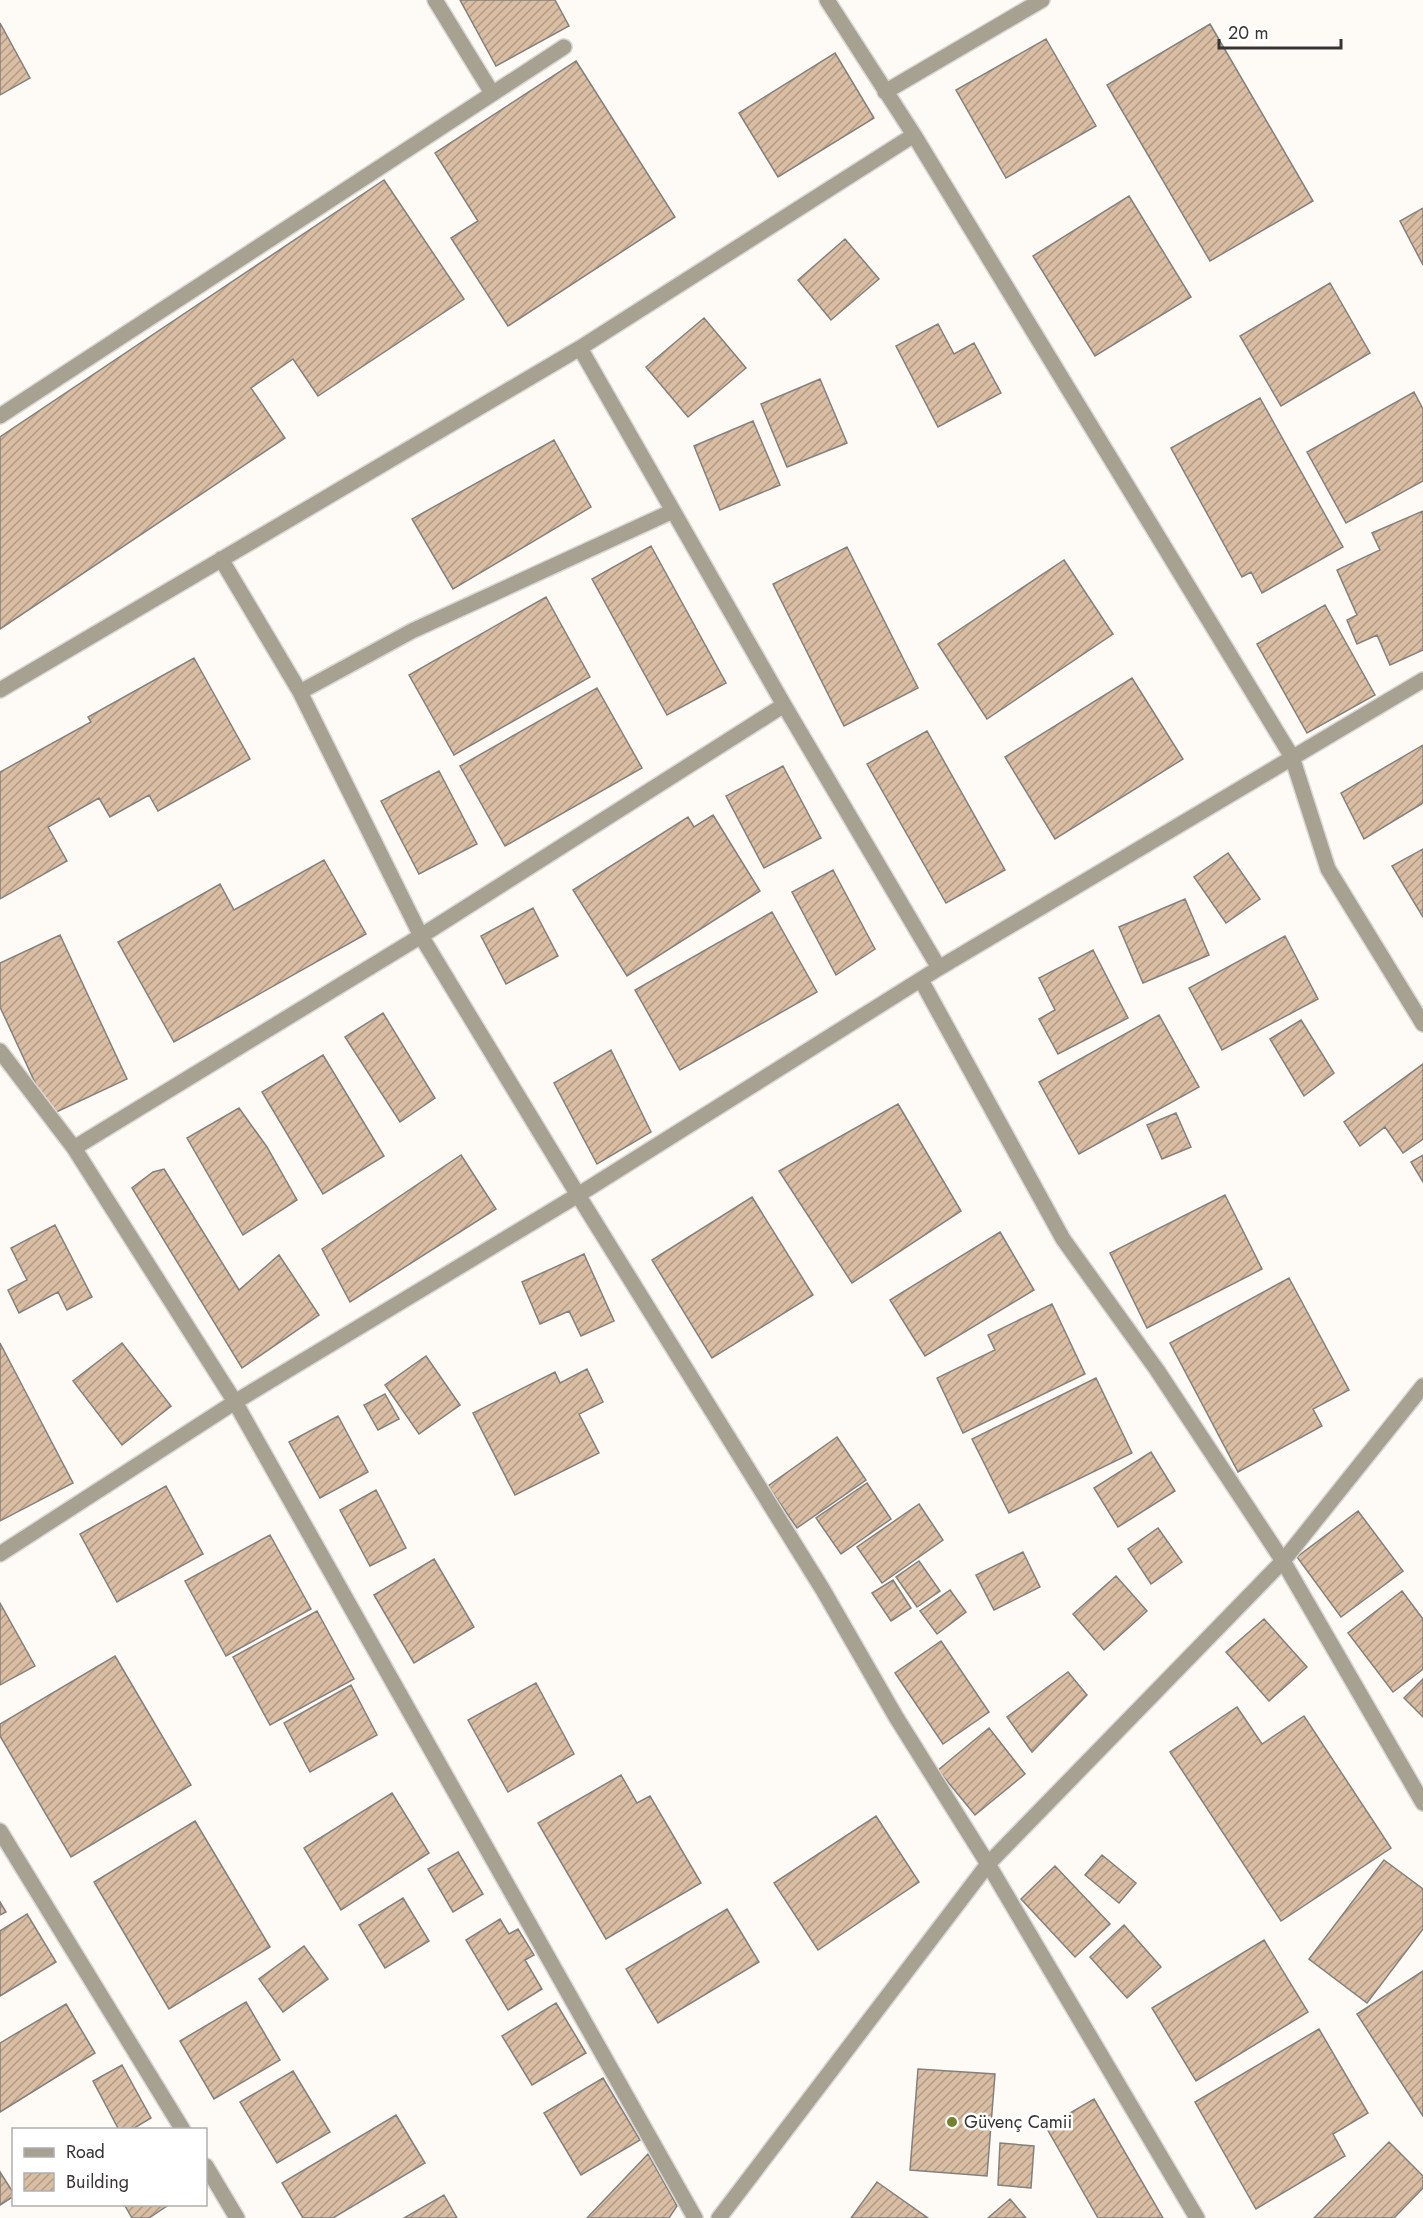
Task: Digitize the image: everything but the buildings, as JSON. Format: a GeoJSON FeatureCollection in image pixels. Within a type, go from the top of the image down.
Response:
{"type":"FeatureCollection","features":[{"type":"Feature","properties":{"kind":"street"},"geometry":{"type":"LineString","coordinates":[[435,0],[492,93]]}},
{"type":"Feature","properties":{"kind":"street"},"geometry":{"type":"LineString","coordinates":[[827,0],[915,135],[1292,757],[1328,869],[1423,1024]]}},
{"type":"Feature","properties":{"kind":"street"},"geometry":{"type":"LineString","coordinates":[[885,92],[1042,0]]}},
{"type":"Feature","properties":{"kind":"street"},"geometry":{"type":"LineString","coordinates":[[0,416],[564,47]]}},
{"type":"Feature","properties":{"kind":"street"},"geometry":{"type":"LineString","coordinates":[[0,690],[580,348],[915,135]]}},
{"type":"Feature","properties":{"kind":"street"},"geometry":{"type":"LineString","coordinates":[[580,348],[784,705],[939,968]]}},
{"type":"Feature","properties":{"kind":"street"},"geometry":{"type":"LineString","coordinates":[[300,692],[412,631],[673,511]]}},
{"type":"Feature","properties":{"kind":"street"},"geometry":{"type":"LineString","coordinates":[[221,559],[300,692],[421,936],[578,1195],[823,1590],[896,1718],[988,1864],[1197,2218]]}},
{"type":"Feature","properties":{"kind":"street"},"geometry":{"type":"LineString","coordinates":[[0,1554],[235,1402],[578,1195],[939,968],[1423,680]]}},
{"type":"Feature","properties":{"kind":"street"},"geometry":{"type":"LineString","coordinates":[[74,1148],[421,936],[784,705]]}},
{"type":"Feature","properties":{"kind":"street"},"geometry":{"type":"LineString","coordinates":[[921,980],[1063,1239],[1158,1370],[1283,1561],[1423,1803]]}},
{"type":"Feature","properties":{"kind":"street"},"geometry":{"type":"LineString","coordinates":[[0,1050],[74,1148],[235,1402],[695,2218]]}},
{"type":"Feature","properties":{"kind":"street"},"geometry":{"type":"LineString","coordinates":[[719,2218],[988,1864],[1283,1561],[1423,1386]]}},
{"type":"Feature","properties":{"kind":"street"},"geometry":{"type":"LineString","coordinates":[[0,1831],[182,2128]]}},
{"type":"Feature","properties":{"kind":"street"},"geometry":{"type":"LineString","coordinates":[[207,2168],[237,2218]]}},
{"type":"Feature","properties":{"kind":"place","name":"Güvenç Camii"},"geometry":{"type":"Point","coordinates":[952,2122]}}]}
